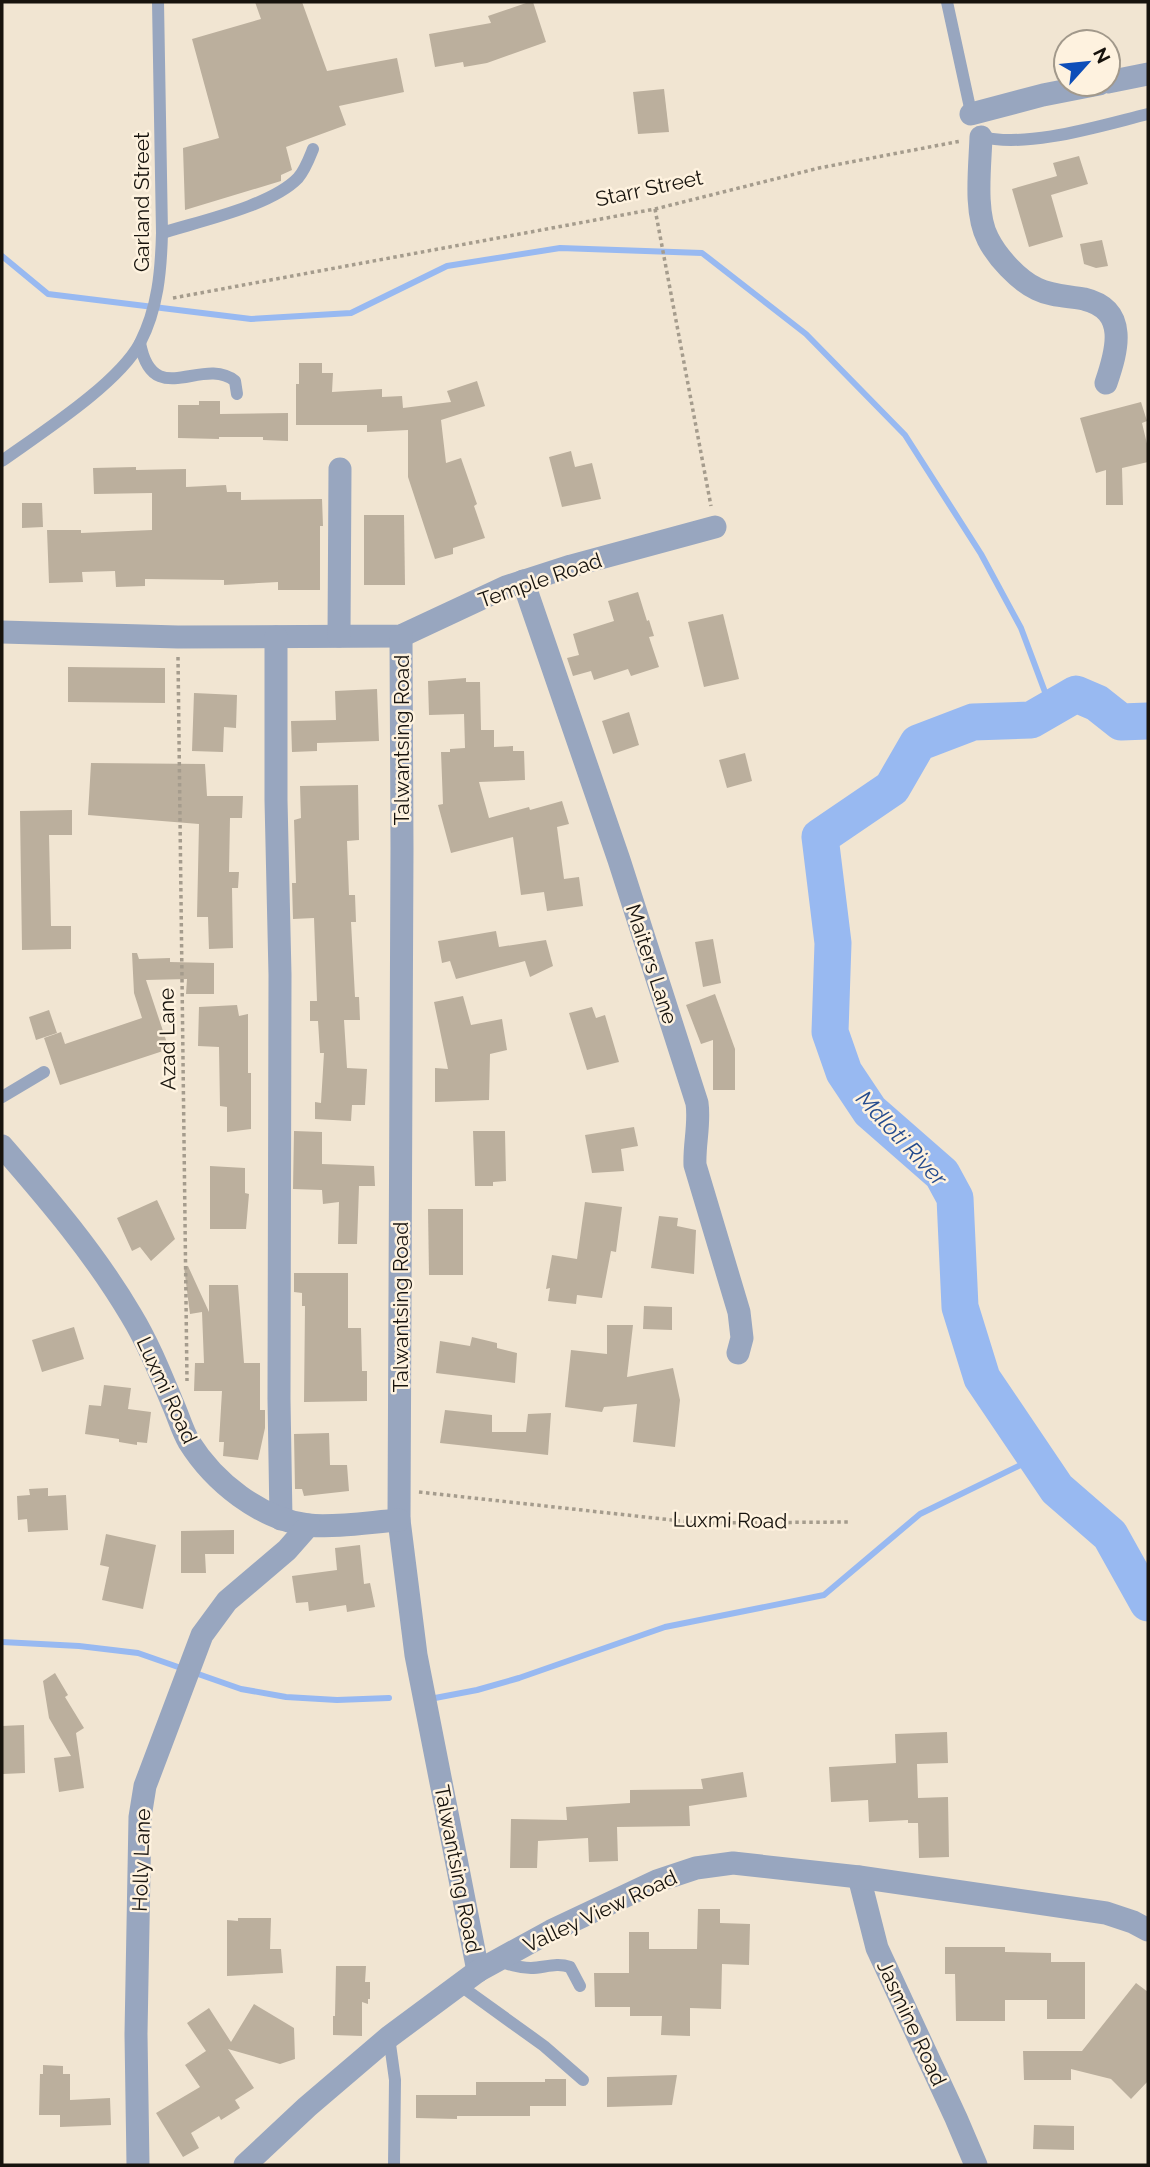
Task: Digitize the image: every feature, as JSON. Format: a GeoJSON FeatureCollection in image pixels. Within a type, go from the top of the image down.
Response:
{"type":"FeatureCollection","features":[{"type":"Feature","properties":{"kind":"street"},"geometry":{"type":"LineString","coordinates":[[1122,79],[1148,74]]}},
{"type":"Feature","properties":{"kind":"street"},"geometry":{"type":"LineString","coordinates":[[971,114],[1052,93]]}},
{"type":"Feature","properties":{"kind":"street"},"geometry":{"type":"LineString","coordinates":[[981,137],[981,217],[987,239],[1010,268],[1036,289],[1097,303],[1107,309],[1116,332],[1116,353],[1106,383]]}},
{"type":"Feature","properties":{"kind":"street"},"geometry":{"type":"LineString","coordinates":[[339,636],[340,469]]}},
{"type":"Feature","properties":{"kind":"street","name":"Temple Road"},"geometry":{"type":"LineString","coordinates":[[2,632],[178,637],[401,636],[523,581],[715,527]]}},
{"type":"Feature","properties":{"kind":"street","name":"Maiters Lane"},"geometry":{"type":"LineString","coordinates":[[523,581],[619,860],[697,1103],[699,1121],[695,1165],[739,1311],[742,1338],[738,1353]]}},
{"type":"Feature","properties":{"kind":"street","name":"Talwantsing Road"},"geometry":{"type":"LineString","coordinates":[[401,636],[399,1520],[404,1577],[416,1655],[487,1965]]}},
{"type":"Feature","properties":{"kind":"street"},"geometry":{"type":"LineString","coordinates":[[276,637],[281,1519]]}},
{"type":"Feature","properties":{"kind":"street","name":"Luxmi Road"},"geometry":{"type":"LineString","coordinates":[[2,1146],[63,1216],[103,1270],[158,1367],[188,1440],[224,1484],[281,1519],[309,1525],[399,1520]]}},
{"type":"Feature","properties":{"kind":"street","name":"Holly Lane"},"geometry":{"type":"LineString","coordinates":[[138,2165],[136,2034],[141,1809],[145,1786],[202,1635],[227,1601],[280,1557],[309,1525]]}},
{"type":"Feature","properties":{"kind":"street","name":"Valley View Road"},"geometry":{"type":"LineString","coordinates":[[245,2165],[307,2107],[389,2037],[458,1984],[487,1965],[551,1931],[657,1881],[696,1868],[733,1863],[859,1877],[1105,1913],[1148,1930]]}},
{"type":"Feature","properties":{"kind":"street","name":"Jasmine Road"},"geometry":{"type":"LineString","coordinates":[[859,1877],[877,1948],[957,2118],[976,2165]]}},
{"type":"Feature","properties":{"kind":"lane","name":"Garland Street"},"geometry":{"type":"LineString","coordinates":[[2,461],[108,381],[140,343],[156,302],[162,233],[158,2]]}},
{"type":"Feature","properties":{"kind":"lane"},"geometry":{"type":"LineString","coordinates":[[947,2],[971,114],[981,137],[1001,141],[1026,140],[1148,114]]}},
{"type":"Feature","properties":{"kind":"lane"},"geometry":{"type":"LineString","coordinates":[[162,233],[243,208],[268,197],[298,178],[313,149]]}},
{"type":"Feature","properties":{"kind":"lane"},"geometry":{"type":"LineString","coordinates":[[140,343],[144,362],[152,373],[164,378],[229,376],[235,381],[237,394]]}},
{"type":"Feature","properties":{"kind":"lane"},"geometry":{"type":"LineString","coordinates":[[2,1097],[44,1072]]}},
{"type":"Feature","properties":{"kind":"lane"},"geometry":{"type":"LineString","coordinates":[[487,1965],[535,1969],[562,1964],[570,1967],[580,1986]]}},
{"type":"Feature","properties":{"kind":"lane"},"geometry":{"type":"LineString","coordinates":[[458,1984],[544,2046],[583,2080]]}},
{"type":"Feature","properties":{"kind":"lane"},"geometry":{"type":"LineString","coordinates":[[389,2037],[395,2080],[394,2165]]}},
{"type":"Feature","properties":{"kind":"path","name":"Starr Street"},"geometry":{"type":"LineString","coordinates":[[156,302],[655,209],[819,168],[981,137]]}},
{"type":"Feature","properties":{"kind":"path"},"geometry":{"type":"LineString","coordinates":[[655,209],[715,527]]}},
{"type":"Feature","properties":{"kind":"path","name":"Azad Lane"},"geometry":{"type":"LineString","coordinates":[[178,637],[188,1389]]}},
{"type":"Feature","properties":{"kind":"path","name":"Luxmi Road"},"geometry":{"type":"LineString","coordinates":[[399,1490],[699,1523],[851,1522]]}},
{"type":"Feature","properties":{"kind":"building"},"geometry":{"type":"Polygon","coordinates":[[[255,2],[302,2],[327,71],[397,58],[404,92],[339,106],[346,125],[286,147],[292,170],[281,175],[281,181],[185,210],[183,148],[219,138],[192,39],[261,19],[255,2]]]}},
{"type":"Feature","properties":{"kind":"building"},"geometry":{"type":"Polygon","coordinates":[[[533,2],[546,42],[487,63],[464,67],[463,62],[435,67],[429,34],[491,23],[488,16],[533,2]]]}},
{"type":"Feature","properties":{"kind":"building"},"geometry":{"type":"Polygon","coordinates":[[[664,89],[669,132],[638,134],[633,92],[664,89]]]}},
{"type":"Feature","properties":{"kind":"building"},"geometry":{"type":"Polygon","coordinates":[[[1079,156],[1088,184],[1051,195],[1063,237],[1029,247],[1012,189],[1057,176],[1053,163],[1079,156]]]}},
{"type":"Feature","properties":{"kind":"building"},"geometry":{"type":"Polygon","coordinates":[[[1102,240],[1108,266],[1096,268],[1084,264],[1080,244],[1102,240]]]}},
{"type":"Feature","properties":{"kind":"building"},"geometry":{"type":"Polygon","coordinates":[[[299,363],[322,363],[322,373],[333,373],[332,392],[382,389],[382,397],[402,396],[403,408],[451,402],[447,391],[477,381],[485,406],[441,420],[446,463],[461,458],[477,504],[474,506],[485,538],[453,548],[453,554],[435,559],[408,477],[408,430],[367,432],[367,425],[296,425],[299,363]]]}},
{"type":"Feature","properties":{"kind":"building"},"geometry":{"type":"Polygon","coordinates":[[[199,401],[220,401],[220,414],[288,413],[288,441],[263,440],[263,437],[178,438],[178,405],[199,405],[199,401]]]}},
{"type":"Feature","properties":{"kind":"building"},"geometry":{"type":"Polygon","coordinates":[[[1141,402],[1147,421],[1142,423],[1148,448],[1148,462],[1122,468],[1123,505],[1106,505],[1106,470],[1096,473],[1080,418],[1141,402]]]}},
{"type":"Feature","properties":{"kind":"building"},"geometry":{"type":"Polygon","coordinates":[[[571,451],[575,467],[592,463],[601,499],[562,507],[549,457],[571,451]]]}},
{"type":"Feature","properties":{"kind":"building"},"geometry":{"type":"Polygon","coordinates":[[[136,467],[136,470],[186,469],[186,487],[226,485],[227,492],[241,492],[241,500],[322,499],[320,590],[278,590],[278,582],[224,585],[224,580],[145,579],[145,586],[116,587],[115,571],[82,572],[83,582],[49,583],[47,530],[81,530],[81,533],[152,530],[152,493],[94,494],[93,468],[136,467]]]}},
{"type":"Feature","properties":{"kind":"building"},"geometry":{"type":"Polygon","coordinates":[[[22,503],[42,503],[43,527],[22,528],[22,503]]]}},
{"type":"Feature","properties":{"kind":"building"},"geometry":{"type":"Polygon","coordinates":[[[364,515],[404,515],[405,585],[364,585],[364,515]]]}},
{"type":"Feature","properties":{"kind":"building"},"geometry":{"type":"Polygon","coordinates":[[[638,592],[654,636],[649,637],[659,667],[631,676],[628,669],[594,680],[591,671],[573,676],[567,658],[579,655],[573,634],[614,621],[608,601],[638,592]]]}},
{"type":"Feature","properties":{"kind":"building"},"geometry":{"type":"Polygon","coordinates":[[[723,614],[739,679],[704,687],[688,622],[723,614]]]}},
{"type":"Feature","properties":{"kind":"building"},"geometry":{"type":"Polygon","coordinates":[[[68,667],[165,668],[165,703],[68,702],[68,667]]]}},
{"type":"Feature","properties":{"kind":"building"},"geometry":{"type":"Polygon","coordinates":[[[466,678],[466,682],[480,682],[481,730],[494,730],[494,747],[513,746],[513,751],[524,751],[525,780],[479,782],[489,818],[562,801],[569,824],[557,827],[564,879],[579,877],[583,906],[547,911],[544,892],[521,895],[513,837],[451,853],[438,805],[443,804],[441,752],[465,748],[464,714],[429,715],[428,681],[466,678]]]}},
{"type":"Feature","properties":{"kind":"building"},"geometry":{"type":"Polygon","coordinates":[[[377,689],[379,741],[317,743],[317,751],[292,752],[291,721],[336,720],[335,691],[377,689]]]}},
{"type":"Feature","properties":{"kind":"building"},"geometry":{"type":"Polygon","coordinates":[[[194,693],[237,695],[236,728],[224,727],[223,752],[192,751],[194,693]]]}},
{"type":"Feature","properties":{"kind":"building"},"geometry":{"type":"Polygon","coordinates":[[[629,712],[639,745],[613,754],[602,721],[629,712]]]}},
{"type":"Feature","properties":{"kind":"building"},"geometry":{"type":"Polygon","coordinates":[[[745,753],[752,781],[727,788],[719,760],[745,753]]]}},
{"type":"Feature","properties":{"kind":"building"},"geometry":{"type":"Polygon","coordinates":[[[91,763],[205,764],[207,796],[243,796],[242,818],[230,818],[229,872],[239,872],[238,888],[232,888],[233,948],[209,949],[208,917],[197,917],[199,824],[88,815],[91,763]]]}},
{"type":"Feature","properties":{"kind":"building"},"geometry":{"type":"Polygon","coordinates":[[[358,785],[359,840],[347,841],[349,895],[355,895],[356,922],[351,922],[355,997],[359,997],[360,1020],[344,1020],[347,1068],[367,1069],[365,1105],[352,1105],[351,1121],[315,1119],[315,1102],[321,1103],[324,1053],[320,1053],[318,1021],[310,1021],[310,1001],[317,1001],[314,918],[293,919],[292,883],[296,883],[294,820],[301,818],[300,786],[358,785]]]}},
{"type":"Feature","properties":{"kind":"building"},"geometry":{"type":"Polygon","coordinates":[[[72,810],[72,835],[49,835],[51,926],[71,926],[71,949],[22,950],[20,811],[72,810]]]}},
{"type":"Feature","properties":{"kind":"building"},"geometry":{"type":"Polygon","coordinates":[[[496,931],[499,947],[546,940],[553,966],[530,977],[525,961],[456,979],[450,961],[442,963],[438,941],[496,931]]]}},
{"type":"Feature","properties":{"kind":"building"},"geometry":{"type":"Polygon","coordinates":[[[713,939],[721,983],[703,987],[695,942],[713,939]]]}},
{"type":"Feature","properties":{"kind":"building"},"geometry":{"type":"Polygon","coordinates":[[[132,953],[137,953],[139,959],[170,958],[170,962],[214,963],[214,994],[186,994],[187,979],[146,980],[169,1049],[60,1085],[44,1038],[61,1032],[65,1044],[142,1018],[134,993],[132,953]]]}},
{"type":"Feature","properties":{"kind":"building"},"geometry":{"type":"Polygon","coordinates":[[[715,994],[735,1049],[735,1090],[713,1090],[713,1040],[701,1044],[686,1005],[715,994]]]}},
{"type":"Feature","properties":{"kind":"building"},"geometry":{"type":"Polygon","coordinates":[[[463,996],[471,1025],[502,1019],[507,1050],[490,1054],[489,1100],[435,1102],[435,1068],[448,1069],[434,1002],[463,996]]]}},
{"type":"Feature","properties":{"kind":"building"},"geometry":{"type":"Polygon","coordinates":[[[237,1005],[239,1016],[248,1014],[251,1129],[227,1132],[227,1107],[220,1106],[219,1047],[198,1046],[199,1007],[237,1005]]]}},
{"type":"Feature","properties":{"kind":"building"},"geometry":{"type":"Polygon","coordinates":[[[592,1007],[596,1018],[605,1015],[619,1062],[587,1070],[569,1013],[592,1007]]]}},
{"type":"Feature","properties":{"kind":"building"},"geometry":{"type":"Polygon","coordinates":[[[49,1010],[57,1033],[36,1040],[29,1017],[49,1010]]]}},
{"type":"Feature","properties":{"kind":"building"},"geometry":{"type":"Polygon","coordinates":[[[634,1127],[638,1146],[621,1149],[624,1171],[592,1173],[585,1135],[634,1127]]]}},
{"type":"Feature","properties":{"kind":"building"},"geometry":{"type":"Polygon","coordinates":[[[294,1131],[322,1132],[322,1164],[374,1166],[375,1186],[359,1186],[357,1244],[338,1244],[339,1202],[323,1204],[322,1190],[293,1189],[294,1131]]]}},
{"type":"Feature","properties":{"kind":"building"},"geometry":{"type":"Polygon","coordinates":[[[473,1131],[505,1131],[506,1181],[493,1182],[493,1186],[475,1186],[473,1131]]]}},
{"type":"Feature","properties":{"kind":"building"},"geometry":{"type":"Polygon","coordinates":[[[210,1166],[245,1168],[245,1193],[249,1194],[246,1229],[210,1229],[210,1166]]]}},
{"type":"Feature","properties":{"kind":"building"},"geometry":{"type":"Polygon","coordinates":[[[157,1200],[175,1239],[151,1261],[140,1247],[132,1251],[117,1218],[157,1200]]]}},
{"type":"Feature","properties":{"kind":"building"},"geometry":{"type":"Polygon","coordinates":[[[585,1202],[622,1207],[616,1252],[611,1251],[602,1298],[577,1295],[576,1304],[548,1301],[550,1288],[546,1289],[552,1255],[577,1259],[585,1202]]]}},
{"type":"Feature","properties":{"kind":"building"},"geometry":{"type":"Polygon","coordinates":[[[428,1209],[463,1209],[463,1275],[429,1275],[428,1209]]]}},
{"type":"Feature","properties":{"kind":"building"},"geometry":{"type":"Polygon","coordinates":[[[659,1216],[678,1218],[677,1226],[696,1230],[694,1274],[651,1268],[659,1216]]]}},
{"type":"Feature","properties":{"kind":"building"},"geometry":{"type":"Polygon","coordinates":[[[188,1266],[209,1312],[209,1285],[238,1285],[244,1363],[260,1363],[260,1410],[265,1410],[265,1428],[258,1460],[223,1456],[224,1442],[219,1442],[222,1391],[194,1391],[195,1363],[204,1363],[202,1312],[190,1314],[184,1267],[188,1266]]]}},
{"type":"Feature","properties":{"kind":"building"},"geometry":{"type":"Polygon","coordinates":[[[294,1273],[348,1273],[348,1328],[361,1328],[362,1371],[367,1371],[367,1401],[304,1402],[305,1306],[302,1306],[302,1293],[294,1292],[294,1273]]]}},
{"type":"Feature","properties":{"kind":"building"},"geometry":{"type":"Polygon","coordinates":[[[644,1306],[672,1307],[672,1330],[643,1329],[644,1306]]]}},
{"type":"Feature","properties":{"kind":"building"},"geometry":{"type":"Polygon","coordinates":[[[607,1325],[633,1325],[627,1377],[673,1368],[680,1400],[675,1447],[633,1442],[637,1404],[604,1407],[602,1412],[565,1407],[571,1350],[607,1354],[607,1325]]]}},
{"type":"Feature","properties":{"kind":"building"},"geometry":{"type":"Polygon","coordinates":[[[74,1327],[84,1359],[42,1372],[32,1340],[74,1327]]]}},
{"type":"Feature","properties":{"kind":"building"},"geometry":{"type":"Polygon","coordinates":[[[472,1337],[497,1343],[497,1348],[517,1353],[515,1383],[436,1373],[440,1341],[470,1346],[472,1337]]]}},
{"type":"Feature","properties":{"kind":"building"},"geometry":{"type":"Polygon","coordinates":[[[104,1385],[131,1388],[128,1409],[151,1412],[147,1443],[137,1442],[137,1445],[119,1442],[119,1439],[85,1434],[89,1405],[101,1406],[104,1385]]]}},
{"type":"Feature","properties":{"kind":"building"},"geometry":{"type":"Polygon","coordinates":[[[445,1410],[492,1415],[492,1432],[526,1432],[528,1414],[551,1413],[548,1455],[440,1443],[445,1410]]]}},
{"type":"Feature","properties":{"kind":"building"},"geometry":{"type":"Polygon","coordinates":[[[329,1433],[330,1465],[347,1465],[349,1491],[304,1496],[302,1489],[295,1489],[294,1434],[329,1433]]]}},
{"type":"Feature","properties":{"kind":"building"},"geometry":{"type":"Polygon","coordinates":[[[48,1488],[48,1496],[66,1495],[68,1530],[28,1532],[27,1519],[18,1520],[17,1496],[30,1495],[29,1489],[48,1488]]]}},
{"type":"Feature","properties":{"kind":"building"},"geometry":{"type":"Polygon","coordinates":[[[234,1530],[234,1554],[205,1554],[206,1573],[181,1573],[181,1531],[234,1530]]]}},
{"type":"Feature","properties":{"kind":"building"},"geometry":{"type":"Polygon","coordinates":[[[106,1534],[156,1545],[143,1609],[102,1600],[109,1567],[100,1565],[106,1534]]]}},
{"type":"Feature","properties":{"kind":"building"},"geometry":{"type":"Polygon","coordinates":[[[360,1545],[364,1584],[370,1583],[375,1607],[347,1612],[346,1605],[309,1611],[308,1602],[296,1603],[292,1576],[337,1570],[335,1548],[360,1545]]]}},
{"type":"Feature","properties":{"kind":"building"},"geometry":{"type":"Polygon","coordinates":[[[55,1673],[68,1695],[65,1697],[84,1728],[76,1733],[84,1788],[59,1792],[54,1758],[71,1756],[49,1718],[43,1681],[55,1673]]]}},
{"type":"Feature","properties":{"kind":"building"},"geometry":{"type":"Polygon","coordinates":[[[24,1725],[25,1773],[3,1774],[2,1726],[24,1725]]]}},
{"type":"Feature","properties":{"kind":"building"},"geometry":{"type":"Polygon","coordinates":[[[947,1732],[948,1763],[917,1764],[918,1798],[948,1797],[949,1857],[919,1858],[918,1823],[908,1823],[908,1820],[869,1822],[868,1800],[831,1802],[829,1767],[896,1763],[895,1734],[947,1732]]]}},
{"type":"Feature","properties":{"kind":"building"},"geometry":{"type":"Polygon","coordinates":[[[743,1772],[747,1797],[689,1806],[690,1826],[617,1827],[618,1861],[589,1862],[588,1838],[538,1841],[537,1868],[510,1868],[511,1819],[567,1820],[566,1807],[630,1803],[630,1790],[703,1789],[701,1779],[743,1772]]]}},
{"type":"Feature","properties":{"kind":"building"},"geometry":{"type":"Polygon","coordinates":[[[698,1909],[720,1909],[720,1923],[750,1924],[749,1965],[722,1964],[721,2009],[690,2008],[690,2036],[661,2035],[662,2016],[630,2016],[630,2007],[595,2007],[594,1973],[629,1973],[629,1932],[649,1932],[649,1949],[697,1949],[698,1909]]]}},
{"type":"Feature","properties":{"kind":"building"},"geometry":{"type":"Polygon","coordinates":[[[238,1918],[271,1918],[270,1949],[281,1949],[283,1973],[227,1976],[227,1920],[238,1921],[238,1918]]]}},
{"type":"Feature","properties":{"kind":"building"},"geometry":{"type":"Polygon","coordinates":[[[945,1947],[1005,1947],[1005,1952],[1051,1953],[1051,1962],[1085,1962],[1085,2019],[1047,2019],[1047,2000],[1005,2000],[1005,2021],[956,2021],[955,1974],[945,1974],[945,1947]]]}},
{"type":"Feature","properties":{"kind":"building"},"geometry":{"type":"Polygon","coordinates":[[[336,1966],[366,1966],[365,1982],[370,1982],[370,1999],[368,2004],[362,2002],[362,2036],[333,2035],[336,1966]]]}},
{"type":"Feature","properties":{"kind":"building"},"geometry":{"type":"Polygon","coordinates":[[[1136,1983],[1148,1992],[1148,2081],[1131,2099],[1111,2079],[1071,2069],[1071,2080],[1024,2080],[1023,2051],[1082,2051],[1136,1983]]]}},
{"type":"Feature","properties":{"kind":"building"},"geometry":{"type":"Polygon","coordinates":[[[254,2004],[294,2028],[295,2059],[280,2064],[228,2049],[254,2088],[235,2100],[240,2108],[221,2120],[219,2116],[191,2133],[199,2148],[183,2157],[156,2113],[200,2087],[185,2065],[206,2051],[187,2023],[209,2008],[231,2042],[254,2004]]]}},
{"type":"Feature","properties":{"kind":"building"},"geometry":{"type":"Polygon","coordinates":[[[43,2065],[63,2066],[63,2074],[70,2074],[70,2100],[110,2098],[111,2125],[60,2127],[60,2115],[39,2115],[40,2074],[43,2074],[43,2065]]]}},
{"type":"Feature","properties":{"kind":"building"},"geometry":{"type":"Polygon","coordinates":[[[677,2075],[672,2105],[607,2107],[607,2077],[677,2075]]]}},
{"type":"Feature","properties":{"kind":"building"},"geometry":{"type":"Polygon","coordinates":[[[545,2079],[566,2079],[566,2106],[530,2106],[530,2116],[416,2118],[416,2095],[476,2095],[476,2082],[545,2082],[545,2079]]]}},
{"type":"Feature","properties":{"kind":"building"},"geometry":{"type":"Polygon","coordinates":[[[1034,2125],[1074,2126],[1074,2150],[1033,2149],[1034,2125]]]}},
{"type":"Feature","properties":{"kind":"waterway"},"geometry":{"type":"LineString","coordinates":[[2,256],[48,294],[251,319],[351,313],[447,266],[560,248],[702,253],[806,334],[905,435],[981,554],[1021,628],[1051,708]]}},
{"type":"Feature","properties":{"kind":"waterway","name":"Mdloti River"},"geometry":{"type":"LineString","coordinates":[[1148,721],[1121,722],[1097,703],[1076,694],[1031,720],[973,722],[918,743],[892,788],[820,837],[833,943],[830,1032],[844,1072],[870,1111],[942,1174],[955,1198],[960,1307],[982,1378],[1057,1489],[1110,1535],[1148,1603]]}},
{"type":"Feature","properties":{"kind":"waterway"},"geometry":{"type":"LineString","coordinates":[[435,1698],[519,1678],[665,1627],[824,1595],[920,1514],[1037,1457]]}},
{"type":"Feature","properties":{"kind":"waterway"},"geometry":{"type":"LineString","coordinates":[[2,1642],[79,1646],[138,1653],[241,1689],[286,1697],[337,1700],[389,1698]]}}]}
